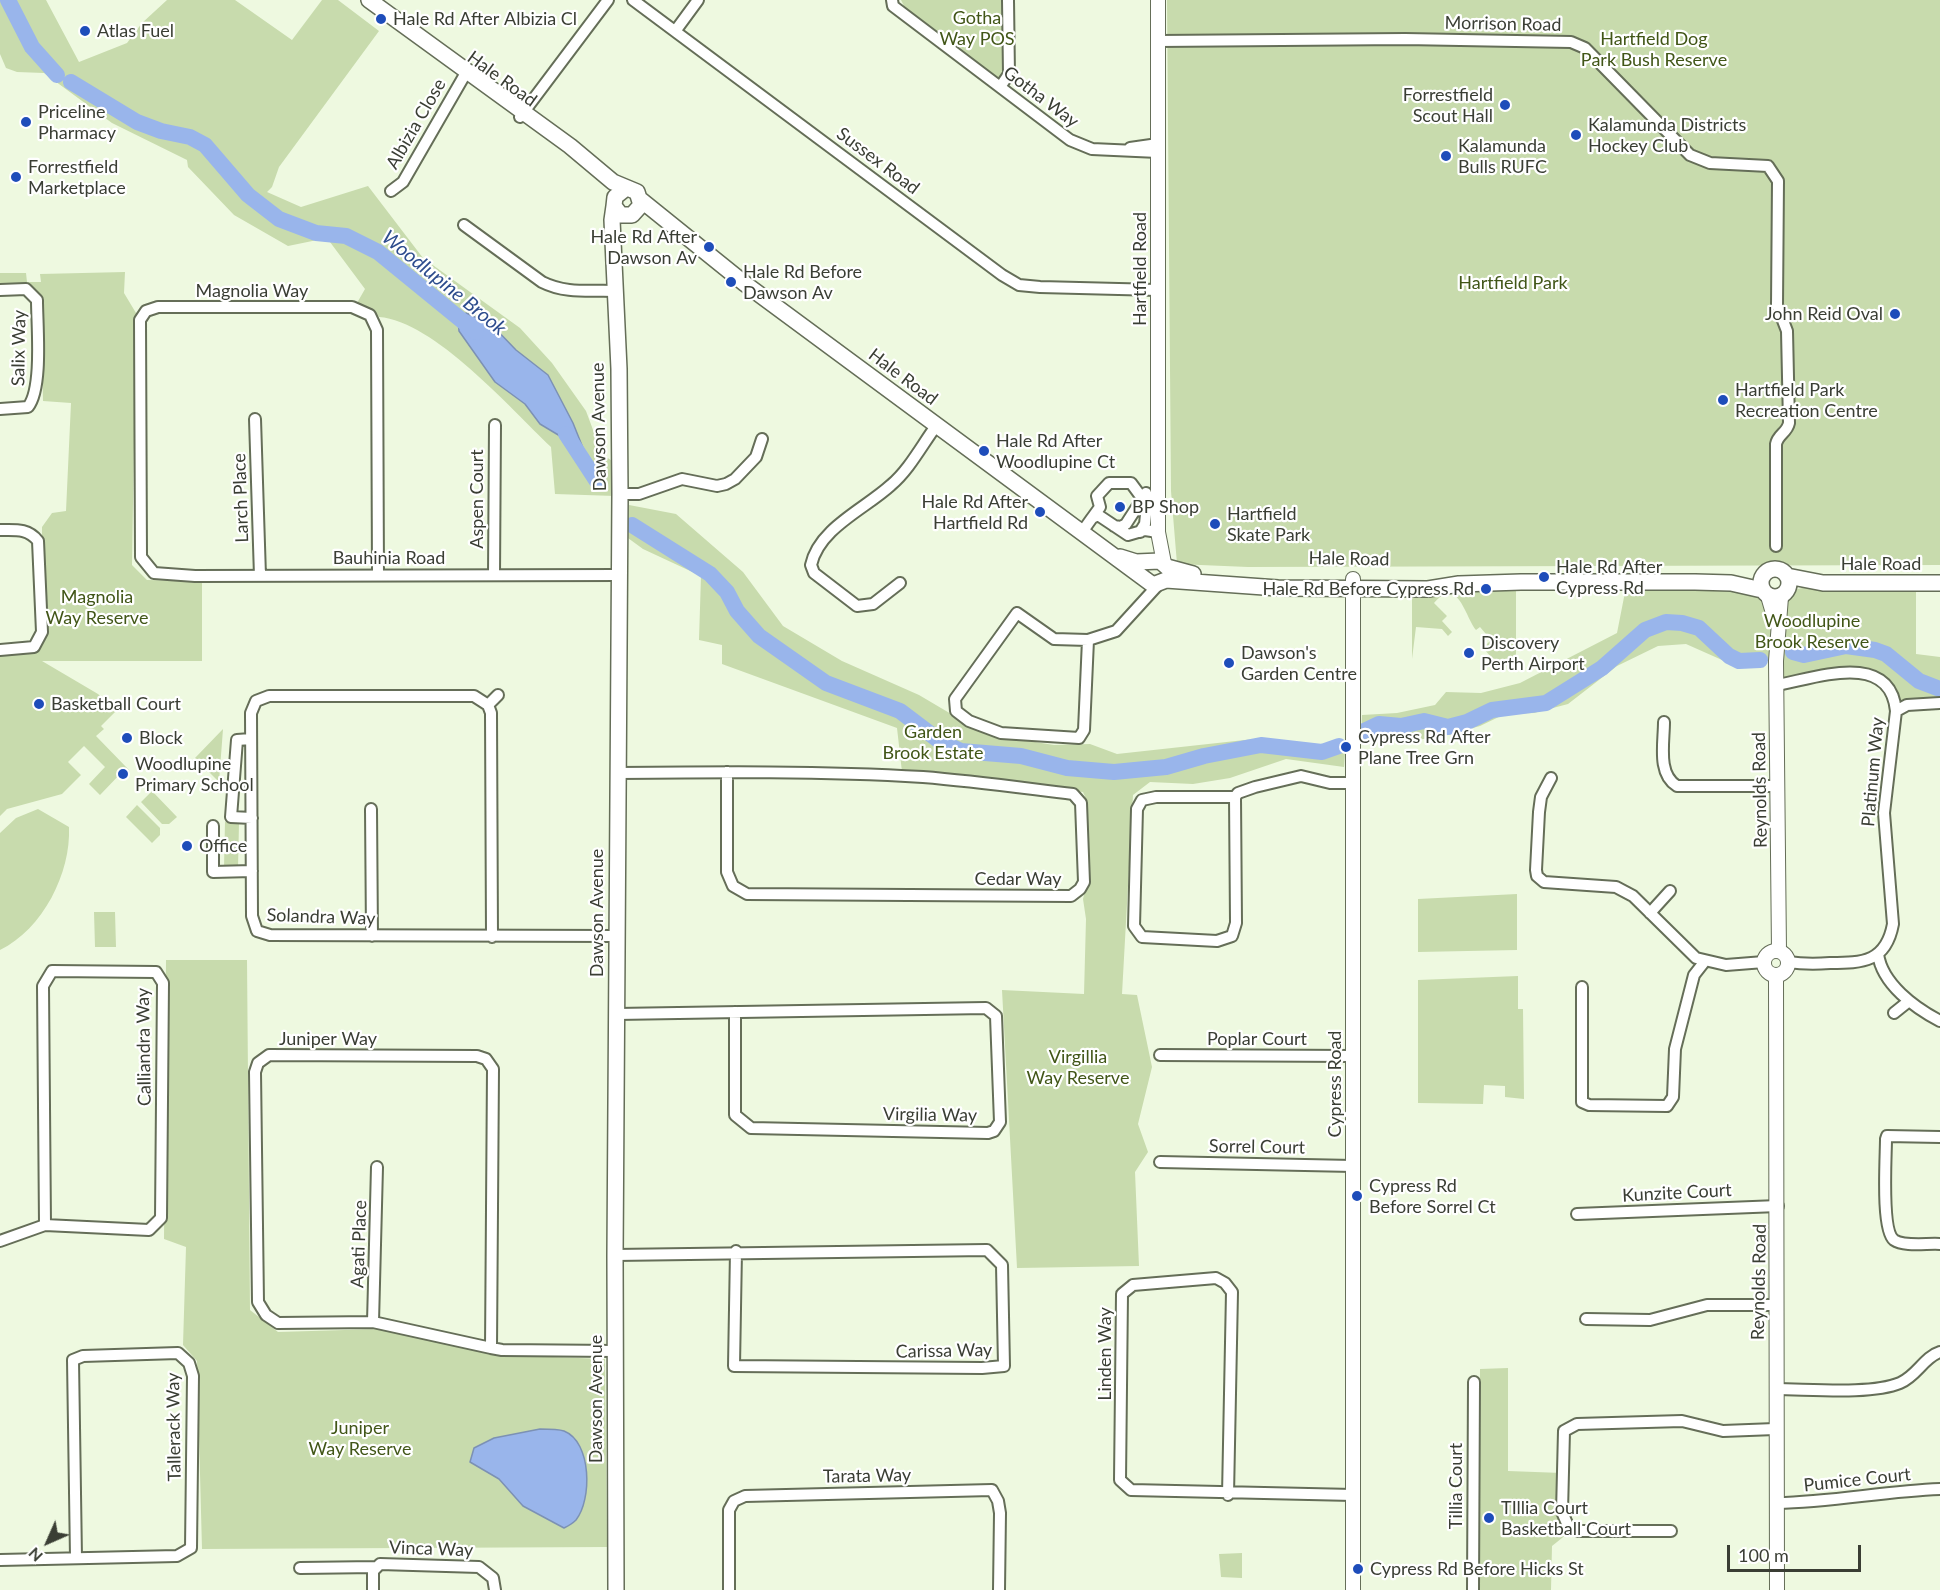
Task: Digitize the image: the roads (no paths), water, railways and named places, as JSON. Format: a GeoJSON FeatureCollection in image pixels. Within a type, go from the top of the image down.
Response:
{"type":"FeatureCollection","features":[{"type":"Feature","properties":{"kind":"main road","name":"Hale Road"},"geometry":{"type":"LineString","coordinates":[[359,0],[465,73]]}},
{"type":"Feature","properties":{"kind":"main road","name":"Hale Road"},"geometry":{"type":"LineString","coordinates":[[369,0],[522,115],[618,197]]}},
{"type":"Feature","properties":{"kind":"main road"},"geometry":{"type":"LineString","coordinates":[[615,236],[636,210],[637,192],[618,197],[621,214],[636,210]]}},
{"type":"Feature","properties":{"kind":"main road","name":"Dawson Avenue"},"geometry":{"type":"LineString","coordinates":[[616,1590],[616,936],[620,494],[615,236],[612,220],[618,197]]}},
{"type":"Feature","properties":{"kind":"main road","name":"Hale Road"},"geometry":{"type":"LineString","coordinates":[[636,210],[671,226],[936,426],[1082,532],[1115,555],[1155,572],[1240,587],[1353,584],[1428,589],[1459,584],[1731,583],[1777,590],[1823,583],[1940,584]]}},
{"type":"Feature","properties":{"kind":"main road"},"geometry":{"type":"LineString","coordinates":[[1777,569],[1777,590],[1760,582],[1763,574],[1777,569]]}},
{"type":"Feature","properties":{"kind":"main road","name":"Hale Road"},"geometry":{"type":"LineString","coordinates":[[1731,583],[1763,574]]}},
{"type":"Feature","properties":{"kind":"street"},"geometry":{"type":"LineString","coordinates":[[522,115],[608,0]]}},
{"type":"Feature","properties":{"kind":"street","name":"Sussex Road"},"geometry":{"type":"LineString","coordinates":[[633,0],[1002,275],[1019,285],[1040,287],[1158,286]]}},
{"type":"Feature","properties":{"kind":"street"},"geometry":{"type":"LineString","coordinates":[[676,30],[698,0]]}},
{"type":"Feature","properties":{"kind":"street","name":"Gotha Way"},"geometry":{"type":"LineString","coordinates":[[892,0],[893,6],[924,31],[1070,140],[1092,149],[1158,148]]}},
{"type":"Feature","properties":{"kind":"street"},"geometry":{"type":"LineString","coordinates":[[1000,87],[1009,74],[1008,0]]}},
{"type":"Feature","properties":{"kind":"street","name":"Hartfield Road"},"geometry":{"type":"LineString","coordinates":[[1155,572],[1158,535],[1149,496],[1158,286],[1158,0]]}},
{"type":"Feature","properties":{"kind":"street","name":"Morrison Road"},"geometry":{"type":"LineString","coordinates":[[1158,41],[1405,39],[1571,42],[1585,48],[1690,155],[1710,163],[1758,163],[1772,168],[1778,181],[1778,305],[1787,331],[1789,414],[1788,427],[1778,437],[1776,444],[1776,546]]}},
{"type":"Feature","properties":{"kind":"street","name":"Albizia Close"},"geometry":{"type":"LineString","coordinates":[[391,191],[403,182],[465,73]]}},
{"type":"Feature","properties":{"kind":"street"},"geometry":{"type":"LineString","coordinates":[[464,225],[555,289],[615,291]]}},
{"type":"Feature","properties":{"kind":"street","name":"Salix Way"},"geometry":{"type":"LineString","coordinates":[[0,290],[26,289],[37,300],[34,399],[28,407],[0,409]]}},
{"type":"Feature","properties":{"kind":"street","name":"Magnolia Way"},"geometry":{"type":"LineString","coordinates":[[159,575],[148,569],[141,557],[140,320],[150,309],[166,307],[352,307],[370,315],[377,330],[378,575]]}},
{"type":"Feature","properties":{"kind":"street","name":"Larch Place"},"geometry":{"type":"LineString","coordinates":[[255,419],[260,576]]}},
{"type":"Feature","properties":{"kind":"street","name":"Aspen Court"},"geometry":{"type":"LineString","coordinates":[[494,574],[495,424]]}},
{"type":"Feature","properties":{"kind":"street"},"geometry":{"type":"LineString","coordinates":[[900,583],[873,604],[857,606],[814,573],[811,565],[813,553],[844,520],[893,484],[936,426]]}},
{"type":"Feature","properties":{"kind":"street"},"geometry":{"type":"LineString","coordinates":[[620,494],[639,494],[682,479],[722,485],[735,479],[756,456],[762,439]]}},
{"type":"Feature","properties":{"kind":"street"},"geometry":{"type":"LineString","coordinates":[[1082,532],[1100,507],[1097,496],[1109,483],[1131,483],[1149,496]]}},
{"type":"Feature","properties":{"kind":"street"},"geometry":{"type":"LineString","coordinates":[[1114,526],[1121,527],[1126,524],[1149,496]]}},
{"type":"Feature","properties":{"kind":"street"},"geometry":{"type":"LineString","coordinates":[[1140,532],[1145,524],[1149,496]]}},
{"type":"Feature","properties":{"kind":"street"},"geometry":{"type":"LineString","coordinates":[[1092,518],[1101,516],[1128,535],[1140,532],[1158,535]]}},
{"type":"Feature","properties":{"kind":"street"},"geometry":{"type":"LineString","coordinates":[[0,530],[32,533],[38,541],[42,632],[34,647],[0,650]]}},
{"type":"Feature","properties":{"kind":"street"},"geometry":{"type":"LineString","coordinates":[[1088,640],[1084,730],[1079,738],[1001,733],[969,721],[956,711],[955,699],[1017,613],[1054,639],[1088,640],[1116,631],[1139,604],[1155,572]]}},
{"type":"Feature","properties":{"kind":"street","name":"Bauhinia Road"},"geometry":{"type":"LineString","coordinates":[[159,575],[619,575]]}},
{"type":"Feature","properties":{"kind":"street","name":"Cypress Road"},"geometry":{"type":"LineString","coordinates":[[1353,584],[1353,1590]]}},
{"type":"Feature","properties":{"kind":"street","name":"Reynolds Road"},"geometry":{"type":"LineString","coordinates":[[1777,590],[1777,786],[1784,957]]}},
{"type":"Feature","properties":{"kind":"street","name":"Platinum Way"},"geometry":{"type":"LineString","coordinates":[[1776,685],[1847,670],[1876,678],[1885,684],[1891,694],[1896,711],[1884,813],[1893,924],[1885,948],[1878,954]]}},
{"type":"Feature","properties":{"kind":"street"},"geometry":{"type":"LineString","coordinates":[[492,937],[491,713],[488,705],[498,695]]}},
{"type":"Feature","properties":{"kind":"street","name":"Solandra Way"},"geometry":{"type":"LineString","coordinates":[[488,705],[474,696],[269,696],[256,701],[251,713],[251,739],[252,916],[257,931],[270,935],[616,936]]}},
{"type":"Feature","properties":{"kind":"street"},"geometry":{"type":"LineString","coordinates":[[1896,711],[1907,705],[1940,703]]}},
{"type":"Feature","properties":{"kind":"street"},"geometry":{"type":"LineString","coordinates":[[1664,722],[1664,772],[1669,782],[1677,786],[1777,786]]}},
{"type":"Feature","properties":{"kind":"street"},"geometry":{"type":"LineString","coordinates":[[251,739],[237,740],[231,817],[252,818]]}},
{"type":"Feature","properties":{"kind":"street","name":"Cedar Way"},"geometry":{"type":"LineString","coordinates":[[617,773],[728,772],[798,772],[925,777],[1073,794],[1081,803],[1084,882],[1080,890],[1071,896],[747,894],[733,886],[727,872],[728,772]]}},
{"type":"Feature","properties":{"kind":"street"},"geometry":{"type":"LineString","coordinates":[[1235,797],[1147,797],[1139,803],[1134,926],[1142,937],[1217,941],[1232,936],[1236,923],[1235,797],[1238,793],[1301,776],[1330,783],[1352,783]]}},
{"type":"Feature","properties":{"kind":"street"},"geometry":{"type":"LineString","coordinates":[[1551,778],[1541,797],[1537,876],[1544,882],[1616,887],[1633,896],[1696,958],[1726,965],[1764,962]]}},
{"type":"Feature","properties":{"kind":"street"},"geometry":{"type":"LineString","coordinates":[[371,809],[372,936]]}},
{"type":"Feature","properties":{"kind":"street"},"geometry":{"type":"LineString","coordinates":[[213,826],[213,872],[252,871]]}},
{"type":"Feature","properties":{"kind":"street"},"geometry":{"type":"LineString","coordinates":[[1650,913],[1670,891]]}},
{"type":"Feature","properties":{"kind":"street"},"geometry":{"type":"LineString","coordinates":[[1764,962],[1769,953],[1784,957],[1850,963],[1863,961],[1878,954],[1881,966],[1909,1001],[1940,1021]]}},
{"type":"Feature","properties":{"kind":"street"},"geometry":{"type":"LineString","coordinates":[[1764,962],[1769,972],[1776,975],[1783,972],[1784,957]]}},
{"type":"Feature","properties":{"kind":"street"},"geometry":{"type":"LineString","coordinates":[[1582,987],[1582,1102],[1589,1106],[1667,1106],[1673,1097],[1674,1049],[1694,975],[1705,961]]}},
{"type":"Feature","properties":{"kind":"street","name":"Calliandra Way"},"geometry":{"type":"LineString","coordinates":[[0,1240],[45,1225],[149,1230],[161,1218],[162,983],[156,972],[52,971],[43,986],[45,1225]]}},
{"type":"Feature","properties":{"kind":"street","name":"Reynolds Road"},"geometry":{"type":"LineString","coordinates":[[1776,975],[1777,1590]]}},
{"type":"Feature","properties":{"kind":"street"},"geometry":{"type":"LineString","coordinates":[[1894,1013],[1909,1001]]}},
{"type":"Feature","properties":{"kind":"street","name":"Virgilia Way"},"geometry":{"type":"LineString","coordinates":[[617,1014],[735,1012],[986,1008],[996,1016],[1000,1122],[994,1131],[988,1133],[751,1128],[735,1115],[735,1012]]}},
{"type":"Feature","properties":{"kind":"street","name":"Juniper Way"},"geometry":{"type":"LineString","coordinates":[[491,1348],[493,1069],[490,1064],[477,1056],[269,1055],[258,1063],[255,1072],[258,1302],[266,1315],[279,1323],[373,1322],[491,1348],[615,1351]]}},
{"type":"Feature","properties":{"kind":"street","name":"Poplar Court"},"geometry":{"type":"LineString","coordinates":[[1160,1055],[1353,1056]]}},
{"type":"Feature","properties":{"kind":"street"},"geometry":{"type":"LineString","coordinates":[[1940,1137],[1891,1134],[1886,1139],[1887,1222],[1890,1236],[1899,1242],[1940,1244]]}},
{"type":"Feature","properties":{"kind":"street","name":"Sorrel Court"},"geometry":{"type":"LineString","coordinates":[[1160,1162],[1353,1166]]}},
{"type":"Feature","properties":{"kind":"street","name":"Agati Place"},"geometry":{"type":"LineString","coordinates":[[373,1322],[377,1167]]}},
{"type":"Feature","properties":{"kind":"street","name":"Kunzite Court"},"geometry":{"type":"LineString","coordinates":[[1577,1214],[1778,1206]]}},
{"type":"Feature","properties":{"kind":"street","name":"Carissa Way"},"geometry":{"type":"LineString","coordinates":[[615,1255],[736,1251],[987,1250],[996,1256],[1002,1265],[1004,1366],[734,1366],[736,1251]]}},
{"type":"Feature","properties":{"kind":"street","name":"Linden Way"},"geometry":{"type":"LineString","coordinates":[[1228,1495],[1232,1292],[1226,1283],[1216,1278],[1133,1285],[1126,1288],[1122,1294],[1121,1482],[1131,1491],[1228,1495],[1353,1495]]}},
{"type":"Feature","properties":{"kind":"street"},"geometry":{"type":"LineString","coordinates":[[1586,1319],[1650,1320],[1707,1305],[1776,1305]]}},
{"type":"Feature","properties":{"kind":"street"},"geometry":{"type":"LineString","coordinates":[[1776,1389],[1870,1389],[1893,1385],[1913,1376],[1933,1354],[1940,1352]]}},
{"type":"Feature","properties":{"kind":"street","name":"Tallerack Way"},"geometry":{"type":"LineString","coordinates":[[0,1560],[177,1556],[191,1548],[193,1376],[189,1363],[178,1353],[83,1356],[73,1360],[76,1558]]}},
{"type":"Feature","properties":{"kind":"street","name":"Tillia Court"},"geometry":{"type":"LineString","coordinates":[[1473,1590],[1474,1382]]}},
{"type":"Feature","properties":{"kind":"street"},"geometry":{"type":"LineString","coordinates":[[1671,1531],[1579,1531],[1569,1528],[1562,1512],[1564,1431],[1577,1424],[1674,1421],[1723,1431],[1775,1429]]}},
{"type":"Feature","properties":{"kind":"street","name":"Pumice Court"},"geometry":{"type":"LineString","coordinates":[[1778,1503],[1815,1503],[1891,1491],[1940,1489]]}},
{"type":"Feature","properties":{"kind":"street","name":"Tarata Way"},"geometry":{"type":"LineString","coordinates":[[729,1590],[729,1510],[738,1498],[992,1490],[998,1501],[1000,1513],[999,1590]]}},
{"type":"Feature","properties":{"kind":"street","name":"Vinca Way"},"geometry":{"type":"LineString","coordinates":[[373,1590],[372,1577],[376,1567],[380,1564],[478,1567],[493,1578],[495,1590]]}},
{"type":"Feature","properties":{"kind":"street"},"geometry":{"type":"LineString","coordinates":[[300,1568],[376,1567]]}},
{"type":"Feature","properties":{"kind":"water"},"geometry":{"type":"Polygon","coordinates":[[[466,313],[491,324],[516,350],[548,375],[583,448],[575,454],[560,436],[540,424],[525,404],[495,382],[459,331],[458,320],[466,313]]]}},
{"type":"Feature","properties":{"kind":"water"},"geometry":{"type":"Polygon","coordinates":[[[540,1429],[562,1430],[573,1437],[584,1459],[587,1486],[585,1499],[576,1520],[564,1528],[523,1506],[499,1479],[470,1462],[474,1448],[494,1438],[540,1429]]]}},
{"type":"Feature","properties":{"kind":"waterway","name":"Woodlupine Brook"},"geometry":{"type":"LineString","coordinates":[[8,0],[32,47],[57,75]]}},
{"type":"Feature","properties":{"kind":"waterway","name":"Woodlupine Brook"},"geometry":{"type":"LineString","coordinates":[[71,82],[137,122],[161,131],[190,137],[205,145],[248,195],[279,219],[316,233],[346,236],[378,252],[476,332]]}},
{"type":"Feature","properties":{"kind":"waterway","name":"Woodlupine Brook"},"geometry":{"type":"LineString","coordinates":[[566,434],[598,483]]}},
{"type":"Feature","properties":{"kind":"waterway","name":"Woodlupine Brook"},"geometry":{"type":"LineString","coordinates":[[632,525],[710,574],[727,592],[737,611],[759,636],[826,683],[900,711],[941,742],[961,751],[1021,756],[1067,768],[1114,772],[1166,767],[1204,756],[1261,745],[1322,752],[1339,746]]}},
{"type":"Feature","properties":{"kind":"waterway","name":"Woodlupine Brook"},"geometry":{"type":"LineString","coordinates":[[1362,732],[1379,724],[1401,726],[1424,721],[1448,727],[1467,722],[1492,710],[1546,703],[1602,668],[1645,630],[1666,622],[1682,623],[1699,628],[1729,656],[1739,661],[1760,660]]}},
{"type":"Feature","properties":{"kind":"waterway","name":"Woodlupine Brook"},"geometry":{"type":"LineString","coordinates":[[1793,652],[1804,655],[1846,646],[1875,650],[1886,654],[1919,681],[1940,689]]}},
{"type":"Feature","properties":{"kind":"place","name":"Hale Rd After Albizia Cl"},"geometry":{"type":"Point","coordinates":[381,19]}},
{"type":"Feature","properties":{"kind":"place","name":"Atlas Fuel"},"geometry":{"type":"Point","coordinates":[85,31]}},
{"type":"Feature","properties":{"kind":"place","name":"Forrestfield Scout Hall"},"geometry":{"type":"Point","coordinates":[1505,105]}},
{"type":"Feature","properties":{"kind":"place","name":"Priceline Pharmacy"},"geometry":{"type":"Point","coordinates":[26,122]}},
{"type":"Feature","properties":{"kind":"place","name":"Kalamunda Districts Hockey Club"},"geometry":{"type":"Point","coordinates":[1576,135]}},
{"type":"Feature","properties":{"kind":"place","name":"Kalamunda Bulls RUFC"},"geometry":{"type":"Point","coordinates":[1446,156]}},
{"type":"Feature","properties":{"kind":"place","name":"Forrestfield Marketplace"},"geometry":{"type":"Point","coordinates":[16,177]}},
{"type":"Feature","properties":{"kind":"place","name":"Hale Rd After Dawson Av"},"geometry":{"type":"Point","coordinates":[709,247]}},
{"type":"Feature","properties":{"kind":"place","name":"Hale Rd Before Dawson Av"},"geometry":{"type":"Point","coordinates":[731,282]}},
{"type":"Feature","properties":{"kind":"place","name":"John Reid Oval"},"geometry":{"type":"Point","coordinates":[1895,314]}},
{"type":"Feature","properties":{"kind":"place","name":"Hartfield Park Recreation Centre"},"geometry":{"type":"Point","coordinates":[1723,400]}},
{"type":"Feature","properties":{"kind":"place","name":"Hale Rd After Woodlupine Ct"},"geometry":{"type":"Point","coordinates":[984,451]}},
{"type":"Feature","properties":{"kind":"place","name":"BP Shop"},"geometry":{"type":"Point","coordinates":[1120,507]}},
{"type":"Feature","properties":{"kind":"place","name":"Hale Rd After Hartfield Rd"},"geometry":{"type":"Point","coordinates":[1040,512]}},
{"type":"Feature","properties":{"kind":"place","name":"Hartfield Skate Park"},"geometry":{"type":"Point","coordinates":[1215,524]}},
{"type":"Feature","properties":{"kind":"place","name":"Hale Rd After Cypress Rd"},"geometry":{"type":"Point","coordinates":[1544,577]}},
{"type":"Feature","properties":{"kind":"place","name":"Hale Rd Before Cypress Rd"},"geometry":{"type":"Point","coordinates":[1486,589]}},
{"type":"Feature","properties":{"kind":"place","name":"Discovery Perth Airport"},"geometry":{"type":"Point","coordinates":[1469,653]}},
{"type":"Feature","properties":{"kind":"place","name":"Dawson's Garden Centre"},"geometry":{"type":"Point","coordinates":[1229,663]}},
{"type":"Feature","properties":{"kind":"place","name":"Basketball Court"},"geometry":{"type":"Point","coordinates":[39,704]}},
{"type":"Feature","properties":{"kind":"place","name":"Block"},"geometry":{"type":"Point","coordinates":[127,738]}},
{"type":"Feature","properties":{"kind":"place","name":"Cypress Rd After Plane Tree Grn"},"geometry":{"type":"Point","coordinates":[1346,747]}},
{"type":"Feature","properties":{"kind":"place","name":"Woodlupine Primary School"},"geometry":{"type":"Point","coordinates":[123,774]}},
{"type":"Feature","properties":{"kind":"place","name":"Office"},"geometry":{"type":"Point","coordinates":[187,846]}},
{"type":"Feature","properties":{"kind":"place","name":"Cypress Rd Before Sorrel Ct"},"geometry":{"type":"Point","coordinates":[1357,1196]}},
{"type":"Feature","properties":{"kind":"place","name":"TIllia Court Basketball Court"},"geometry":{"type":"Point","coordinates":[1489,1518]}},
{"type":"Feature","properties":{"kind":"place","name":"Cypress Rd Before Hicks St"},"geometry":{"type":"Point","coordinates":[1358,1569]}},
{"type":"Feature","properties":{"kind":"park label","name":"Gotha Way POS"},"geometry":{"type":"Point","coordinates":[977,28]}},
{"type":"Feature","properties":{"kind":"park label","name":"Hartfield Dog Park Bush Reserve"},"geometry":{"type":"Point","coordinates":[1654,49]}},
{"type":"Feature","properties":{"kind":"park label","name":"Hartfield Park"},"geometry":{"type":"Point","coordinates":[1513,283]}},
{"type":"Feature","properties":{"kind":"park label","name":"Magnolia Way Reserve"},"geometry":{"type":"Point","coordinates":[97,607]}},
{"type":"Feature","properties":{"kind":"park label","name":"Woodlupine Brook Reserve"},"geometry":{"type":"Point","coordinates":[1812,631]}},
{"type":"Feature","properties":{"kind":"park label","name":"Garden Brook Estate"},"geometry":{"type":"Point","coordinates":[933,742]}},
{"type":"Feature","properties":{"kind":"park label","name":"Virgillia Way Reserve"},"geometry":{"type":"Point","coordinates":[1078,1067]}},
{"type":"Feature","properties":{"kind":"park label","name":"Juniper Way Reserve"},"geometry":{"type":"Point","coordinates":[360,1438]}}]}
